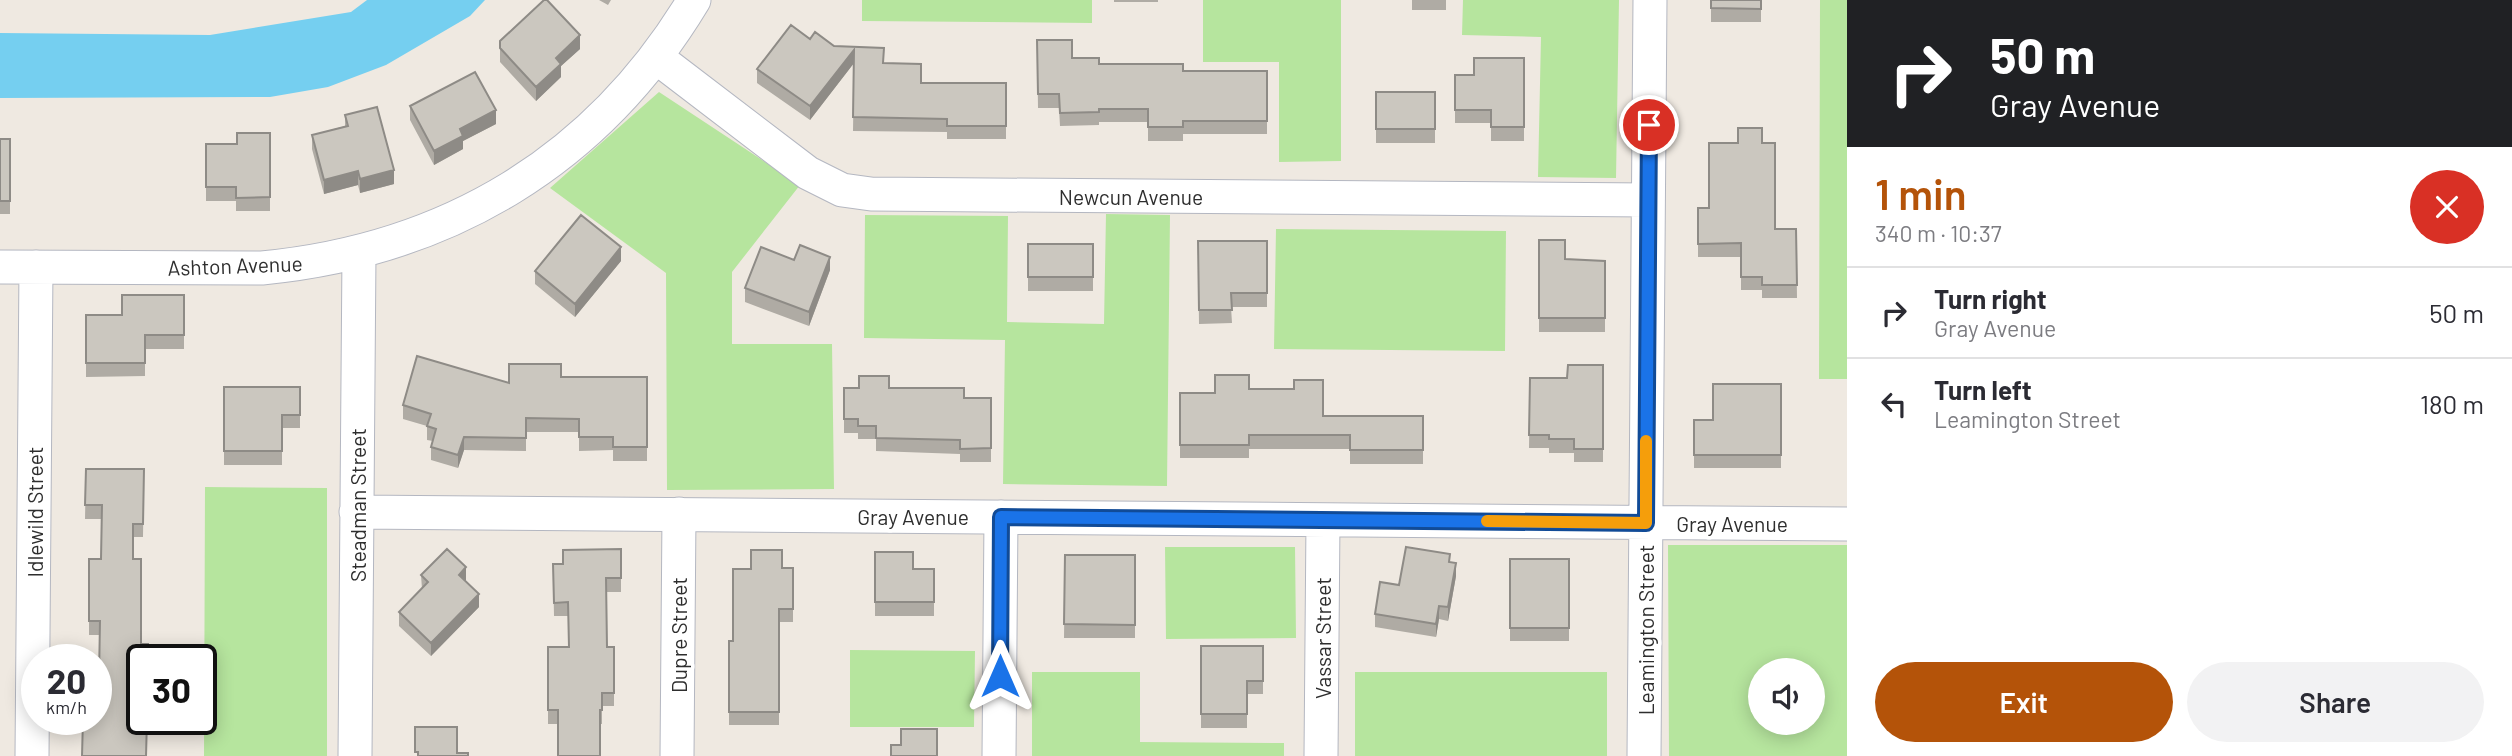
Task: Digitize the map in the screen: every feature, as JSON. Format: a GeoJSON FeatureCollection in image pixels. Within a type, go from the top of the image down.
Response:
{"type":"FeatureCollection","features":[{"type":"Feature","properties":{"kind":"street","name":"Ashton Avenue"},"geometry":{"type":"LineString","coordinates":[[0,267],[262,268],[359,253],[430,230],[464,215],[529,177],[588,131],[615,105],[656,57],[694,0]]}},
{"type":"Feature","properties":{"kind":"street","name":"Leamington Street"},"geometry":{"type":"LineString","coordinates":[[1644,756],[1650,0]]}},
{"type":"Feature","properties":{"kind":"street","name":"Newcun Avenue"},"geometry":{"type":"LineString","coordinates":[[656,57],[808,173],[842,190],[871,194],[1648,200]]}},
{"type":"Feature","properties":{"kind":"street","name":"Steadman Street"},"geometry":{"type":"LineString","coordinates":[[355,756],[359,253]]}},
{"type":"Feature","properties":{"kind":"street","name":"Idlewild Street"},"geometry":{"type":"LineString","coordinates":[[32,756],[36,267]]}},
{"type":"Feature","properties":{"kind":"street","name":"Gray Avenue"},"geometry":{"type":"LineString","coordinates":[[356,512],[1847,524]]}},
{"type":"Feature","properties":{"kind":"street","name":"Dupre Street"},"geometry":{"type":"LineString","coordinates":[[677,756],[679,514]]}},
{"type":"Feature","properties":{"kind":"street"},"geometry":{"type":"LineString","coordinates":[[999,756],[1001,517]]}},
{"type":"Feature","properties":{"kind":"street","name":"Vassar Street"},"geometry":{"type":"LineString","coordinates":[[1321,756],[1323,520]]}},
{"type":"Feature","properties":{"kind":"green space"},"geometry":{"type":"Polygon","coordinates":[[[862,0],[1092,0],[1092,23],[862,21],[862,0]]]}},
{"type":"Feature","properties":{"kind":"green space"},"geometry":{"type":"Polygon","coordinates":[[[1203,0],[1341,0],[1341,161],[1279,162],[1279,62],[1203,62],[1203,0]]]}},
{"type":"Feature","properties":{"kind":"green space"},"geometry":{"type":"Polygon","coordinates":[[[1463,0],[1619,0],[1616,178],[1538,177],[1541,37],[1462,35],[1463,0]]]}},
{"type":"Feature","properties":{"kind":"green space"},"geometry":{"type":"Polygon","coordinates":[[[1820,0],[1847,0],[1847,379],[1819,379],[1820,0]]]}},
{"type":"Feature","properties":{"kind":"green space"},"geometry":{"type":"Polygon","coordinates":[[[659,92],[800,185],[732,272],[732,344],[832,344],[834,489],[667,490],[666,273],[550,188],[659,92]]]}},
{"type":"Feature","properties":{"kind":"green space"},"geometry":{"type":"Polygon","coordinates":[[[1106,214],[1170,215],[1167,486],[1003,484],[1005,340],[864,338],[865,215],[1008,216],[1007,322],[1104,324],[1106,214]]]}},
{"type":"Feature","properties":{"kind":"green space"},"geometry":{"type":"Polygon","coordinates":[[[1276,229],[1506,231],[1505,351],[1274,349],[1276,229]]]}},
{"type":"Feature","properties":{"kind":"green space"},"geometry":{"type":"Polygon","coordinates":[[[205,487],[327,488],[327,756],[204,756],[204,735],[217,735],[217,644],[204,644],[205,487]]]}},
{"type":"Feature","properties":{"kind":"green space"},"geometry":{"type":"Polygon","coordinates":[[[1668,545],[1847,545],[1847,756],[1669,756],[1668,545]]]}},
{"type":"Feature","properties":{"kind":"green space"},"geometry":{"type":"Polygon","coordinates":[[[1165,547],[1295,547],[1296,638],[1166,639],[1165,547]]]}},
{"type":"Feature","properties":{"kind":"green space"},"geometry":{"type":"Polygon","coordinates":[[[850,650],[975,651],[974,727],[850,727],[850,650]]]}},
{"type":"Feature","properties":{"kind":"green space"},"geometry":{"type":"Polygon","coordinates":[[[1032,672],[1140,672],[1140,742],[1284,743],[1284,756],[1032,756],[1032,672]]]}},
{"type":"Feature","properties":{"kind":"green space"},"geometry":{"type":"Polygon","coordinates":[[[1355,672],[1607,672],[1607,756],[1355,756],[1355,672]]]}},
{"type":"Feature","properties":{"kind":"water"},"geometry":{"type":"Polygon","coordinates":[[[367,0],[485,0],[470,16],[386,65],[328,87],[270,97],[0,98],[0,33],[210,35],[351,12],[367,0]]]}},
{"type":"Feature","properties":{"kind":"building"},"geometry":{"type":"Polygon","coordinates":[[[544,0],[580,35],[556,58],[561,64],[536,87],[500,48],[500,41],[544,0]]]}},
{"type":"Feature","properties":{"kind":"building"},"geometry":{"type":"Polygon","coordinates":[[[1711,0],[1761,0],[1761,9],[1711,8],[1711,0]]]}},
{"type":"Feature","properties":{"kind":"building"},"geometry":{"type":"Polygon","coordinates":[[[791,25],[810,39],[815,32],[834,46],[884,48],[883,63],[921,64],[921,83],[1006,83],[1006,126],[947,126],[947,119],[853,117],[854,50],[810,106],[757,69],[791,25]]]}},
{"type":"Feature","properties":{"kind":"building"},"geometry":{"type":"Polygon","coordinates":[[[1037,40],[1072,40],[1072,58],[1099,58],[1099,64],[1183,64],[1183,71],[1267,71],[1267,121],[1183,121],[1183,127],[1148,127],[1148,109],[1099,109],[1099,112],[1060,113],[1059,94],[1038,94],[1037,40]]]}},
{"type":"Feature","properties":{"kind":"building"},"geometry":{"type":"Polygon","coordinates":[[[1474,58],[1524,58],[1524,127],[1491,127],[1491,110],[1455,110],[1455,75],[1474,75],[1474,58]]]}},
{"type":"Feature","properties":{"kind":"building"},"geometry":{"type":"Polygon","coordinates":[[[475,72],[496,110],[460,129],[463,136],[434,151],[410,106],[475,72]]]}},
{"type":"Feature","properties":{"kind":"building"},"geometry":{"type":"Polygon","coordinates":[[[1376,92],[1435,92],[1435,129],[1376,129],[1376,92]]]}},
{"type":"Feature","properties":{"kind":"building"},"geometry":{"type":"Polygon","coordinates":[[[377,107],[394,170],[360,179],[358,171],[324,180],[312,135],[348,126],[345,115],[377,107]]]}},
{"type":"Feature","properties":{"kind":"building"},"geometry":{"type":"Polygon","coordinates":[[[1738,128],[1762,128],[1762,143],[1775,143],[1775,229],[1796,229],[1797,285],[1762,285],[1762,277],[1741,277],[1741,243],[1698,244],[1698,208],[1709,208],[1709,143],[1738,143],[1738,128]]]}},
{"type":"Feature","properties":{"kind":"building"},"geometry":{"type":"Polygon","coordinates":[[[237,133],[270,133],[270,197],[236,198],[236,187],[206,187],[206,144],[237,144],[237,133]]]}},
{"type":"Feature","properties":{"kind":"building"},"geometry":{"type":"Polygon","coordinates":[[[0,139],[10,139],[10,201],[0,201],[0,139]]]}},
{"type":"Feature","properties":{"kind":"building"},"geometry":{"type":"Polygon","coordinates":[[[581,215],[621,247],[575,304],[535,271],[581,215]]]}},
{"type":"Feature","properties":{"kind":"building"},"geometry":{"type":"Polygon","coordinates":[[[1539,240],[1565,240],[1565,259],[1605,261],[1605,318],[1539,318],[1539,240]]]}},
{"type":"Feature","properties":{"kind":"building"},"geometry":{"type":"Polygon","coordinates":[[[1198,241],[1267,241],[1267,293],[1231,293],[1232,310],[1199,310],[1198,241]]]}},
{"type":"Feature","properties":{"kind":"building"},"geometry":{"type":"Polygon","coordinates":[[[1028,244],[1093,244],[1093,277],[1028,277],[1028,244]]]}},
{"type":"Feature","properties":{"kind":"building"},"geometry":{"type":"Polygon","coordinates":[[[800,245],[830,257],[809,312],[745,288],[761,247],[794,260],[800,245]]]}},
{"type":"Feature","properties":{"kind":"building"},"geometry":{"type":"Polygon","coordinates":[[[122,295],[184,295],[184,335],[145,335],[145,363],[86,363],[86,315],[122,315],[122,295]]]}},
{"type":"Feature","properties":{"kind":"building"},"geometry":{"type":"Polygon","coordinates":[[[417,356],[509,383],[509,364],[561,364],[561,377],[647,377],[647,447],[613,447],[613,437],[579,437],[579,419],[526,418],[526,438],[464,437],[458,455],[431,447],[436,429],[427,426],[431,414],[403,405],[417,356]]]}},
{"type":"Feature","properties":{"kind":"building"},"geometry":{"type":"Polygon","coordinates":[[[1568,365],[1603,365],[1603,449],[1574,449],[1574,439],[1549,439],[1549,435],[1529,435],[1530,378],[1567,378],[1568,365]]]}},
{"type":"Feature","properties":{"kind":"building"},"geometry":{"type":"Polygon","coordinates":[[[1215,375],[1249,375],[1249,389],[1294,389],[1294,380],[1323,380],[1323,416],[1423,416],[1423,450],[1350,450],[1350,435],[1249,435],[1249,445],[1180,445],[1180,393],[1215,393],[1215,375]]]}},
{"type":"Feature","properties":{"kind":"building"},"geometry":{"type":"Polygon","coordinates":[[[859,376],[889,376],[889,388],[964,388],[964,398],[991,398],[991,448],[960,449],[960,440],[876,438],[876,426],[858,426],[858,419],[844,419],[844,388],[859,388],[859,376]]]}},
{"type":"Feature","properties":{"kind":"building"},"geometry":{"type":"Polygon","coordinates":[[[1713,384],[1781,384],[1781,455],[1694,455],[1694,420],[1713,420],[1713,384]]]}},
{"type":"Feature","properties":{"kind":"building"},"geometry":{"type":"Polygon","coordinates":[[[224,387],[300,387],[300,415],[282,415],[282,451],[224,451],[224,387]]]}},
{"type":"Feature","properties":{"kind":"building"},"geometry":{"type":"Polygon","coordinates":[[[86,469],[144,469],[143,524],[133,524],[133,559],[141,559],[141,644],[126,644],[126,735],[147,735],[146,756],[82,756],[83,735],[112,735],[112,644],[100,644],[100,621],[89,621],[89,559],[101,559],[102,505],[85,505],[86,469]]]}},
{"type":"Feature","properties":{"kind":"building"},"geometry":{"type":"Polygon","coordinates":[[[1406,547],[1450,554],[1449,562],[1456,563],[1448,607],[1439,606],[1436,624],[1375,614],[1380,582],[1399,585],[1406,547]]]}},
{"type":"Feature","properties":{"kind":"building"},"geometry":{"type":"Polygon","coordinates":[[[447,549],[466,567],[459,575],[479,594],[431,643],[399,612],[428,582],[421,575],[447,549]]]}},
{"type":"Feature","properties":{"kind":"building"},"geometry":{"type":"Polygon","coordinates":[[[621,549],[621,578],[606,578],[607,647],[614,647],[614,693],[602,693],[600,756],[558,756],[558,710],[548,710],[548,647],[569,647],[568,602],[554,603],[553,564],[563,564],[563,550],[621,549]]]}},
{"type":"Feature","properties":{"kind":"building"},"geometry":{"type":"Polygon","coordinates":[[[751,550],[782,550],[782,568],[793,568],[793,609],[779,609],[779,712],[729,712],[733,569],[751,569],[751,550]]]}},
{"type":"Feature","properties":{"kind":"building"},"geometry":{"type":"Polygon","coordinates":[[[875,552],[913,552],[913,569],[934,569],[934,602],[875,602],[875,552]]]}},
{"type":"Feature","properties":{"kind":"building"},"geometry":{"type":"Polygon","coordinates":[[[1065,555],[1135,555],[1135,625],[1064,624],[1065,555]]]}},
{"type":"Feature","properties":{"kind":"building"},"geometry":{"type":"Polygon","coordinates":[[[1510,559],[1569,559],[1569,628],[1510,628],[1510,559]]]}},
{"type":"Feature","properties":{"kind":"building"},"geometry":{"type":"Polygon","coordinates":[[[1201,646],[1263,646],[1263,681],[1247,681],[1247,714],[1201,714],[1201,646]]]}},
{"type":"Feature","properties":{"kind":"building"},"geometry":{"type":"Polygon","coordinates":[[[415,727],[457,727],[457,753],[468,753],[468,756],[418,756],[418,752],[415,752],[415,727]]]}},
{"type":"Feature","properties":{"kind":"building"},"geometry":{"type":"Polygon","coordinates":[[[901,729],[937,729],[937,756],[891,756],[891,745],[901,745],[901,729]]]}},
{"type":"Feature","properties":{"kind":"slow traffic"},"geometry":{"type":"LineString","coordinates":[[1487,521],[1646,523],[1646,441]]}},
{"type":"Feature","properties":{"kind":"route"},"geometry":{"type":"LineString","coordinates":[[1000,676],[1001,517],[1646,523],[1649,125]]}}]}
